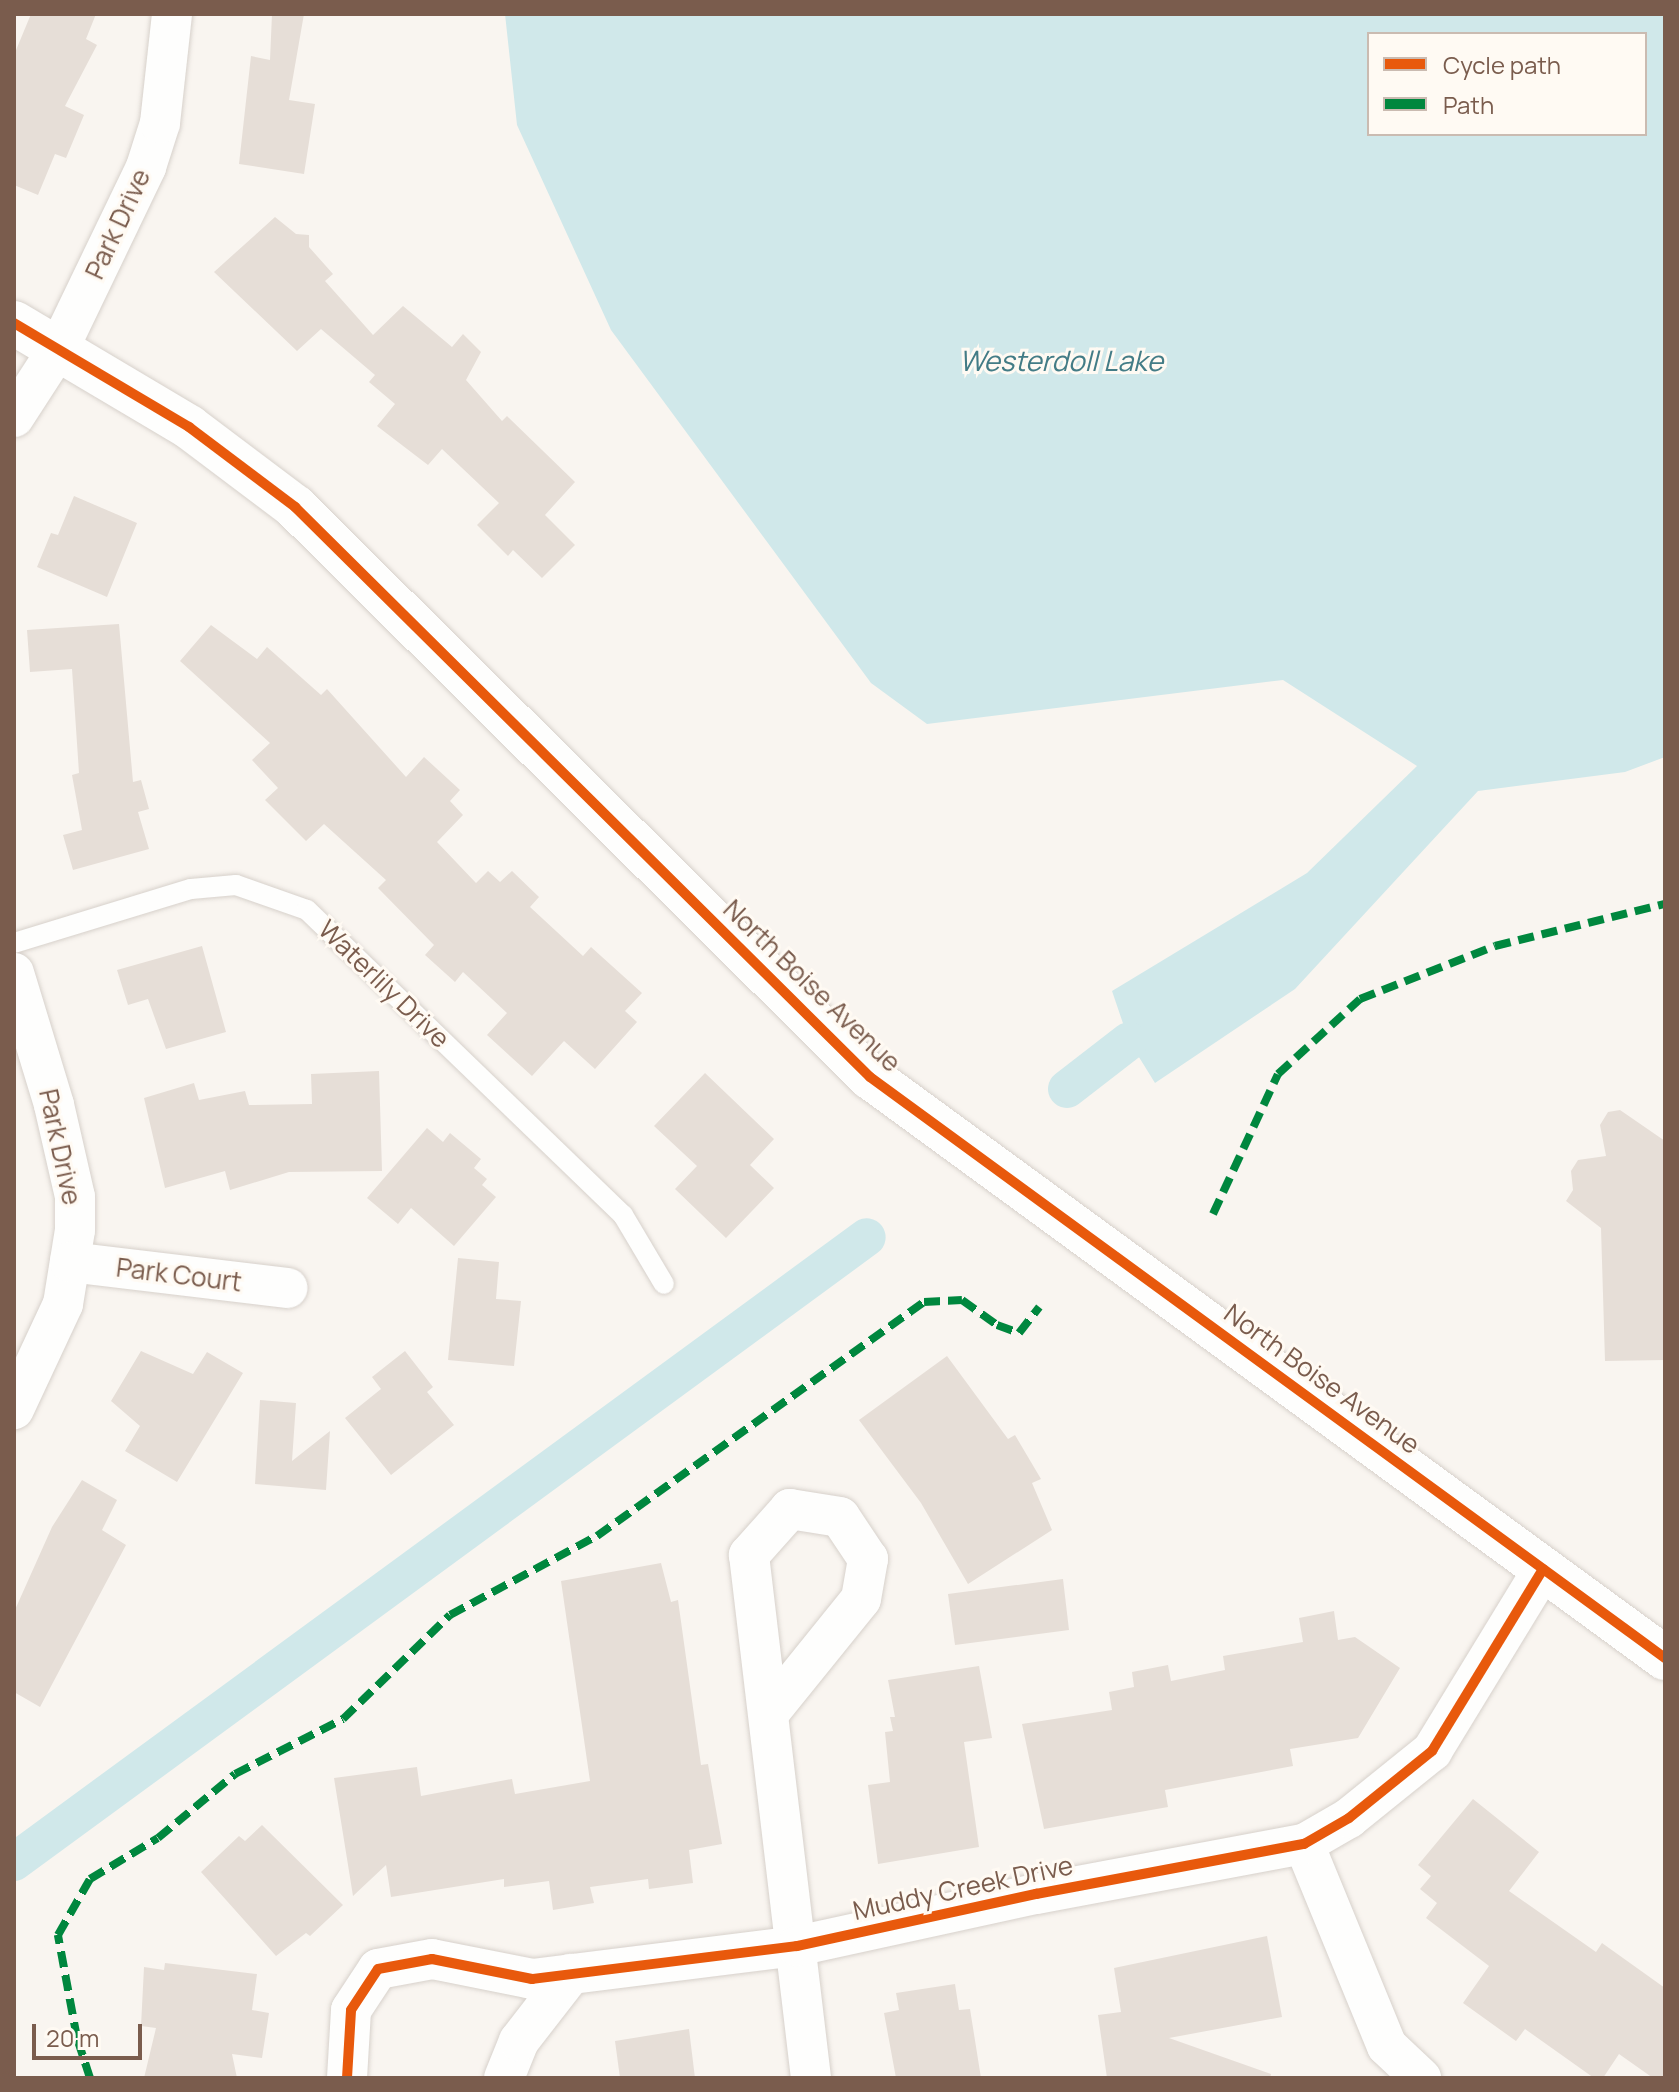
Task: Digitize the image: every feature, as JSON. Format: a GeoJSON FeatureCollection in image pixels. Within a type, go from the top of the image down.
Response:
{"type":"FeatureCollection","features":[{"type":"Feature","properties":{"kind":"street","name":"Park Drive"},"geometry":{"type":"LineString","coordinates":[[14,417],[60,346],[146,167],[160,123],[172,14]]}},
{"type":"Feature","properties":{"kind":"street","name":"North Boise Avenue"},"geometry":{"type":"LineString","coordinates":[[14,323],[60,346],[189,427],[295,507],[870,1077],[1665,1658]]}},
{"type":"Feature","properties":{"kind":"street","name":"Park Drive"},"geometry":{"type":"LineString","coordinates":[[14,973],[75,1197],[70,1262],[49,1343],[14,1409]]}},
{"type":"Feature","properties":{"kind":"street","name":"Park Court"},"geometry":{"type":"LineString","coordinates":[[70,1262],[287,1288]]}},
{"type":"Feature","properties":{"kind":"street"},"geometry":{"type":"LineString","coordinates":[[769,1713],[861,1599],[868,1559],[840,1517],[790,1509],[749,1555],[811,2078]]}},
{"type":"Feature","properties":{"kind":"street","name":"Muddy Creek Drive"},"geometry":{"type":"LineString","coordinates":[[347,2078],[351,2010],[378,1969],[432,1959],[532,1979],[797,1946],[1036,1894],[1304,1844],[1349,1818],[1432,1751],[1543,1569]]}},
{"type":"Feature","properties":{"kind":"street"},"geometry":{"type":"LineString","coordinates":[[1304,1844],[1387,2046],[1421,2078]]}},
{"type":"Feature","properties":{"kind":"street"},"geometry":{"type":"LineString","coordinates":[[504,2078],[519,2041],[571,1974]]}},
{"type":"Feature","properties":{"kind":"lane","name":"Waterlily Drive"},"geometry":{"type":"LineString","coordinates":[[14,943],[191,889],[236,885],[307,910],[623,1215],[664,1284]]}},
{"type":"Feature","properties":{"kind":"water","name":"Westerdoll Lake"},"geometry":{"type":"Polygon","coordinates":[[[505,14],[1665,14],[1665,757],[1625,772],[1478,791],[1295,989],[1155,1083],[1129,1041],[1112,991],[1307,873],[1417,766],[1283,680],[927,724],[871,683],[611,330],[517,125],[505,14]]]}},
{"type":"Feature","properties":{"kind":"building"},"geometry":{"type":"Polygon","coordinates":[[[31,14],[96,14],[86,39],[97,45],[65,106],[84,115],[66,158],[55,154],[38,195],[14,185],[14,55],[31,14]]]}},
{"type":"Feature","properties":{"kind":"building"},"geometry":{"type":"Polygon","coordinates":[[[272,14],[304,14],[289,100],[315,104],[304,174],[239,164],[251,56],[270,60],[272,14]]]}},
{"type":"Feature","properties":{"kind":"building"},"geometry":{"type":"Polygon","coordinates":[[[275,217],[296,234],[309,235],[309,247],[333,274],[325,281],[373,335],[403,306],[452,347],[463,334],[481,352],[466,380],[502,421],[507,416],[575,482],[545,515],[575,545],[542,578],[513,550],[508,556],[477,525],[499,503],[442,449],[428,465],[377,426],[395,404],[369,382],[375,375],[321,329],[297,351],[214,272],[275,217]]]}},
{"type":"Feature","properties":{"kind":"building"},"geometry":{"type":"Polygon","coordinates":[[[74,496],[137,523],[107,597],[37,567],[51,533],[58,535],[74,496]]]}},
{"type":"Feature","properties":{"kind":"building"},"geometry":{"type":"Polygon","coordinates":[[[119,624],[133,782],[141,780],[149,809],[138,812],[149,849],[73,870],[63,835],[82,830],[72,775],[79,773],[72,669],[30,672],[27,630],[119,624]]]}},
{"type":"Feature","properties":{"kind":"building"},"geometry":{"type":"Polygon","coordinates":[[[211,625],[257,659],[267,647],[321,695],[327,689],[406,777],[424,757],[460,790],[450,801],[463,815],[437,842],[476,883],[488,871],[500,882],[512,871],[539,897],[530,907],[583,956],[591,947],[642,993],[625,1011],[637,1022],[595,1069],[564,1041],[532,1076],[487,1035],[507,1013],[463,972],[455,982],[425,955],[434,945],[378,888],[386,880],[324,824],[306,841],[265,800],[278,788],[252,760],[270,743],[180,661],[211,625]]]}},
{"type":"Feature","properties":{"kind":"building"},"geometry":{"type":"Polygon","coordinates":[[[202,946],[226,1032],[166,1049],[148,999],[128,1005],[117,970],[202,946]]]}},
{"type":"Feature","properties":{"kind":"building"},"geometry":{"type":"Polygon","coordinates":[[[379,1071],[382,1171],[289,1172],[230,1190],[225,1171],[165,1188],[144,1098],[194,1083],[199,1100],[245,1091],[249,1105],[312,1104],[311,1074],[379,1071]]]}},
{"type":"Feature","properties":{"kind":"building"},"geometry":{"type":"Polygon","coordinates":[[[705,1073],[774,1139],[750,1165],[774,1188],[726,1238],[675,1189],[697,1166],[654,1126],[705,1073]]]}},
{"type":"Feature","properties":{"kind":"building"},"geometry":{"type":"Polygon","coordinates":[[[1620,1110],[1665,1141],[1665,1360],[1605,1361],[1601,1228],[1566,1201],[1573,1190],[1571,1171],[1578,1160],[1606,1156],[1600,1125],[1608,1112],[1620,1110]]]}},
{"type":"Feature","properties":{"kind":"building"},"geometry":{"type":"Polygon","coordinates":[[[427,1128],[443,1142],[450,1133],[481,1159],[474,1168],[487,1179],[482,1185],[496,1197],[454,1246],[411,1208],[398,1224],[367,1198],[427,1128]]]}},
{"type":"Feature","properties":{"kind":"building"},"geometry":{"type":"Polygon","coordinates":[[[458,1258],[499,1262],[496,1299],[521,1301],[514,1366],[448,1360],[458,1258]]]}},
{"type":"Feature","properties":{"kind":"building"},"geometry":{"type":"Polygon","coordinates":[[[141,1351],[193,1374],[207,1352],[243,1373],[177,1482],[125,1451],[140,1426],[111,1401],[141,1351]]]}},
{"type":"Feature","properties":{"kind":"building"},"geometry":{"type":"Polygon","coordinates":[[[405,1351],[433,1387],[427,1392],[454,1425],[391,1475],[345,1418],[381,1389],[372,1377],[405,1351]]]}},
{"type":"Feature","properties":{"kind":"building"},"geometry":{"type":"Polygon","coordinates":[[[947,1356],[1008,1439],[1015,1435],[1041,1479],[1032,1483],[1052,1530],[968,1584],[921,1503],[859,1420],[947,1356]]]}},
{"type":"Feature","properties":{"kind":"building"},"geometry":{"type":"Polygon","coordinates":[[[260,1400],[296,1403],[292,1461],[330,1431],[326,1490],[255,1484],[260,1400]]]}},
{"type":"Feature","properties":{"kind":"building"},"geometry":{"type":"Polygon","coordinates":[[[82,1480],[117,1500],[102,1530],[126,1545],[40,1707],[14,1692],[14,1612],[52,1527],[82,1480]]]}},
{"type":"Feature","properties":{"kind":"building"},"geometry":{"type":"Polygon","coordinates":[[[661,1563],[671,1602],[678,1600],[701,1765],[708,1764],[722,1844],[689,1850],[693,1883],[649,1889],[648,1879],[590,1887],[594,1903],[553,1910],[549,1881],[504,1887],[504,1879],[391,1897],[386,1865],[353,1896],[334,1778],[417,1767],[421,1796],[512,1779],[515,1794],[590,1781],[561,1581],[661,1563]]]}},
{"type":"Feature","properties":{"kind":"building"},"geometry":{"type":"Polygon","coordinates":[[[1063,1579],[1069,1630],[955,1645],[948,1594],[1063,1579]]]}},
{"type":"Feature","properties":{"kind":"building"},"geometry":{"type":"Polygon","coordinates":[[[1334,1611],[1338,1640],[1355,1637],[1400,1668],[1358,1738],[1290,1749],[1293,1766],[1165,1790],[1168,1807],[1044,1829],[1022,1724],[1112,1710],[1109,1692],[1134,1687],[1132,1672],[1168,1665],[1171,1681],[1225,1670],[1223,1656],[1303,1642],[1299,1618],[1334,1611]]]}},
{"type":"Feature","properties":{"kind":"building"},"geometry":{"type":"Polygon","coordinates":[[[979,1666],[992,1738],[964,1742],[979,1847],[878,1864],[868,1785],[890,1782],[885,1732],[893,1731],[890,1717],[895,1717],[888,1680],[979,1666]]]}},
{"type":"Feature","properties":{"kind":"building"},"geometry":{"type":"Polygon","coordinates":[[[1473,1799],[1539,1852],[1509,1891],[1596,1952],[1602,1943],[1665,1988],[1665,2078],[1653,2078],[1619,2054],[1603,2078],[1594,2078],[1525,2029],[1516,2041],[1463,2003],[1489,1966],[1426,1918],[1437,1903],[1420,1889],[1431,1876],[1418,1865],[1473,1799]]]}},
{"type":"Feature","properties":{"kind":"building"},"geometry":{"type":"Polygon","coordinates":[[[262,1825],[343,1905],[310,1936],[306,1933],[276,1956],[201,1872],[239,1836],[245,1841],[262,1825]]]}},
{"type":"Feature","properties":{"kind":"building"},"geometry":{"type":"Polygon","coordinates":[[[1267,1936],[1282,2017],[1169,2038],[1271,2074],[1270,2078],[1107,2078],[1098,2015],[1121,2012],[1114,1968],[1267,1936]]]}},
{"type":"Feature","properties":{"kind":"building"},"geometry":{"type":"Polygon","coordinates":[[[165,1963],[257,1974],[252,2010],[269,2013],[262,2058],[232,2054],[237,2078],[144,2078],[156,2028],[141,2026],[144,1967],[164,1970],[165,1963]]]}},
{"type":"Feature","properties":{"kind":"building"},"geometry":{"type":"Polygon","coordinates":[[[955,1984],[959,2010],[970,2009],[981,2078],[896,2078],[884,2013],[899,2010],[896,1993],[955,1984]]]}},
{"type":"Feature","properties":{"kind":"building"},"geometry":{"type":"Polygon","coordinates":[[[689,2029],[695,2078],[620,2078],[615,2041],[689,2029]]]}},
{"type":"Feature","properties":{"kind":"waterway"},"geometry":{"type":"LineString","coordinates":[[1067,1089],[1129,1041]]}},
{"type":"Feature","properties":{"kind":"waterway"},"geometry":{"type":"LineString","coordinates":[[14,1862],[867,1237]]}},
{"type":"Feature","properties":{"kind":"marked path"},"geometry":{"type":"LineString","coordinates":[[1213,1214],[1278,1074],[1360,999],[1495,946],[1665,904]]}},
{"type":"Feature","properties":{"kind":"marked path"},"geometry":{"type":"LineString","coordinates":[[90,2078],[77,2038],[58,1935],[90,1879],[158,1838],[235,1774],[343,1719],[450,1615],[597,1536],[924,1302],[962,1300],[997,1325],[1019,1333],[1039,1307]]}},
{"type":"Feature","properties":{"kind":"cycle path"},"geometry":{"type":"LineString","coordinates":[[14,323],[189,427],[295,507],[870,1077],[1665,1658]]}},
{"type":"Feature","properties":{"kind":"cycle path"},"geometry":{"type":"LineString","coordinates":[[347,2078],[351,2010],[378,1969],[432,1959],[532,1979],[797,1946],[1036,1894],[1304,1844],[1349,1818],[1432,1751],[1543,1569]]}}]}
